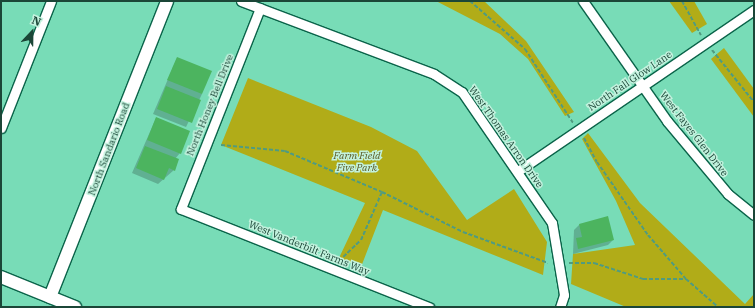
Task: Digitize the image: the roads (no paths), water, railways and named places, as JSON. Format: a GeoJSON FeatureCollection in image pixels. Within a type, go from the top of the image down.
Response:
{"type":"FeatureCollection","features":[{"type":"Feature","properties":{"kind":"main road","name":"North Sandario Road"},"geometry":{"type":"LineString","coordinates":[[50,297],[167,1]]}},
{"type":"Feature","properties":{"kind":"main road"},"geometry":{"type":"LineString","coordinates":[[1,278],[75,307]]}},
{"type":"Feature","properties":{"kind":"street"},"geometry":{"type":"LineString","coordinates":[[1,128],[52,1]]}},
{"type":"Feature","properties":{"kind":"street","name":"West Thomas Arron Drive"},"geometry":{"type":"LineString","coordinates":[[241,1],[434,74],[462,92],[518,171],[552,223],[564,295],[560,307]]}},
{"type":"Feature","properties":{"kind":"street","name":"West Fayes Glen Drive"},"geometry":{"type":"LineString","coordinates":[[583,1],[643,86],[728,194],[754,215]]}},
{"type":"Feature","properties":{"kind":"street","name":"North Honey Bell Drive"},"geometry":{"type":"LineString","coordinates":[[181,209],[260,8]]}},
{"type":"Feature","properties":{"kind":"street","name":"North Fall Glow Lane"},"geometry":{"type":"LineString","coordinates":[[518,171],[754,10]]}},
{"type":"Feature","properties":{"kind":"street","name":"West Vanderbilt Farms Way"},"geometry":{"type":"LineString","coordinates":[[181,209],[429,307]]}},
{"type":"Feature","properties":{"kind":"park label","name":"Farm Field Five Park"},"geometry":{"type":"Point","coordinates":[357,160]}}]}
